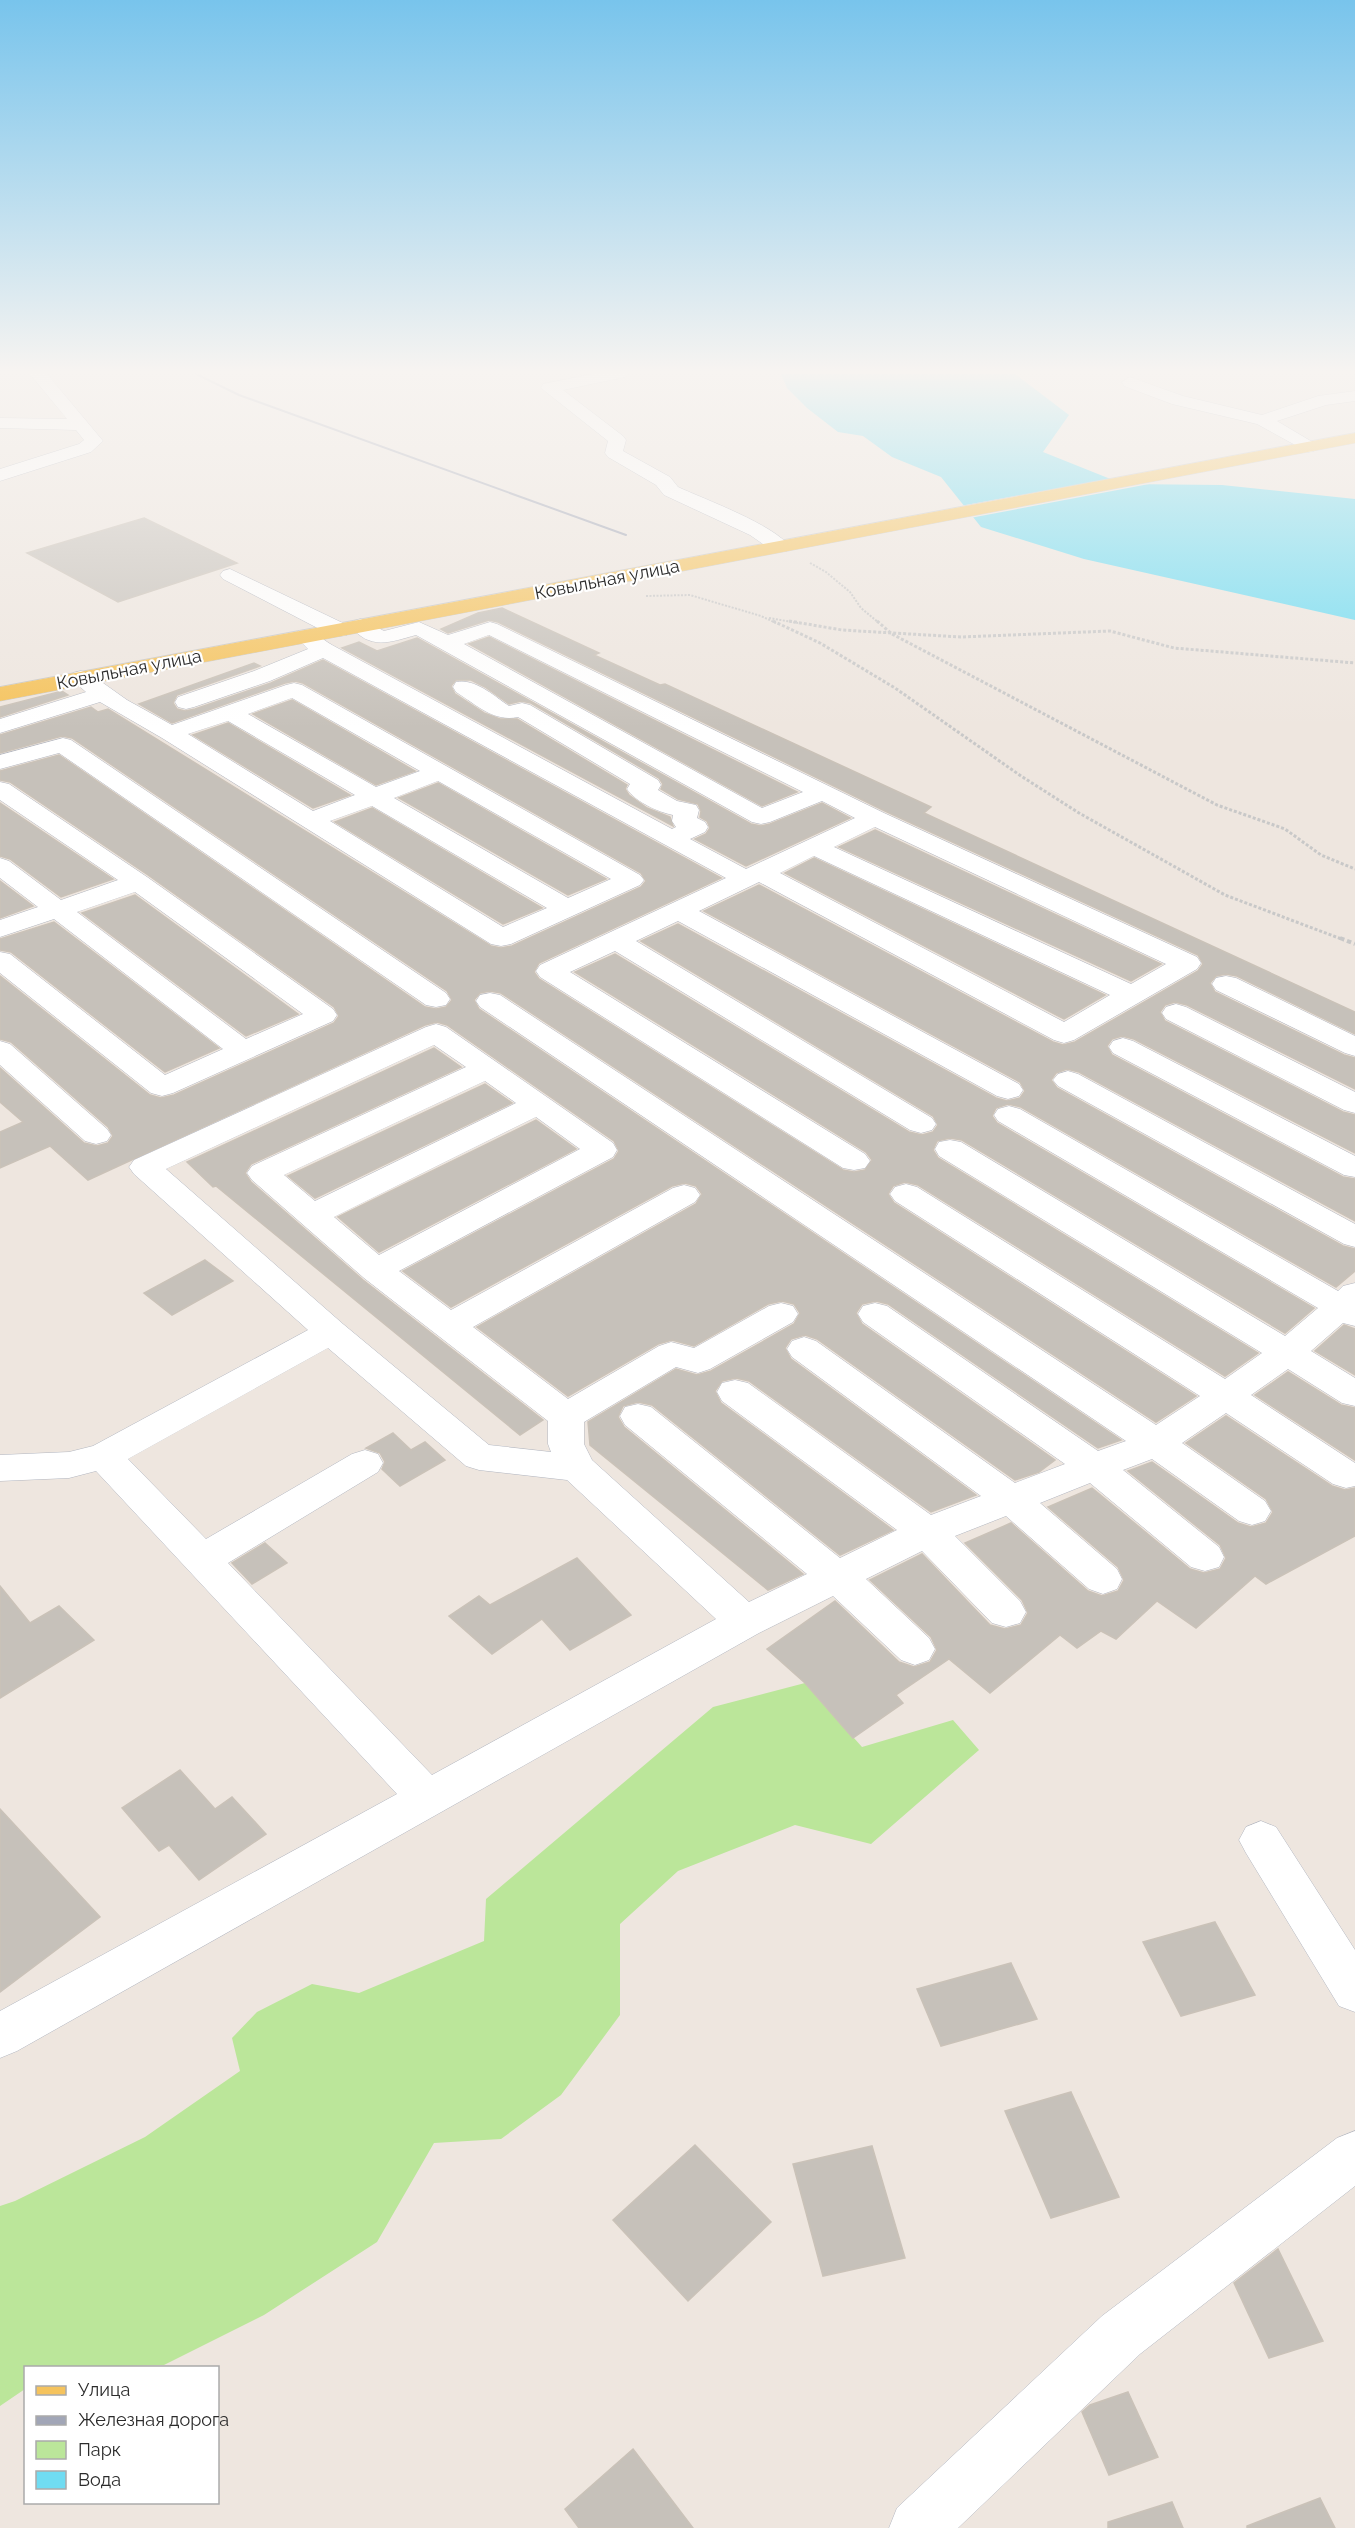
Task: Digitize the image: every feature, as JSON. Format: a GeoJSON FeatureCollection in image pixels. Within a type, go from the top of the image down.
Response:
{"type":"FeatureCollection","features":[{"type":"Feature","properties":{"kind":"main road","name":"Ковыльная улица"},"geometry":{"type":"LineString","coordinates":[[0,694],[81,678],[315,643],[339,630],[1074,492]]}},
{"type":"Feature","properties":{"kind":"street"},"geometry":{"type":"LineString","coordinates":[[673,492],[757,531],[780,547]]}},
{"type":"Feature","properties":{"kind":"street"},"geometry":{"type":"LineString","coordinates":[[230,575],[339,630]]}},
{"type":"Feature","properties":{"kind":"street"},"geometry":{"type":"LineString","coordinates":[[362,626],[381,638],[419,628],[761,817],[823,792]]}},
{"type":"Feature","properties":{"kind":"street"},"geometry":{"type":"LineString","coordinates":[[186,702],[262,676],[315,643],[671,838],[753,875],[1064,1034],[1187,963],[875,818],[490,628],[448,642]]}},
{"type":"Feature","properties":{"kind":"street"},"geometry":{"type":"LineString","coordinates":[[81,678],[103,694],[501,938],[632,880],[294,690],[170,733]]}},
{"type":"Feature","properties":{"kind":"street"},"geometry":{"type":"LineString","coordinates":[[464,687],[505,713],[522,710],[649,785],[639,789],[670,807],[687,810],[684,821],[696,827],[671,838]]}},
{"type":"Feature","properties":{"kind":"street"},"geometry":{"type":"LineString","coordinates":[[0,726],[103,694]]}},
{"type":"Feature","properties":{"kind":"street"},"geometry":{"type":"LineString","coordinates":[[229,712],[568,909]]}},
{"type":"Feature","properties":{"kind":"street"},"geometry":{"type":"LineString","coordinates":[[0,762],[63,745],[436,999]]}},
{"type":"Feature","properties":{"kind":"street"},"geometry":{"type":"LineString","coordinates":[[311,820],[440,772]]}},
{"type":"Feature","properties":{"kind":"street"},"geometry":{"type":"LineString","coordinates":[[0,789],[138,882],[323,1015],[162,1087],[0,960]]}},
{"type":"Feature","properties":{"kind":"street"},"geometry":{"type":"LineString","coordinates":[[854,1161],[550,971],[618,941],[812,846],[875,818]]}},
{"type":"Feature","properties":{"kind":"street"},"geometry":{"type":"LineString","coordinates":[[812,846],[1132,995]]}},
{"type":"Feature","properties":{"kind":"street"},"geometry":{"type":"LineString","coordinates":[[0,866],[243,1051]]}},
{"type":"Feature","properties":{"kind":"street"},"geometry":{"type":"LineString","coordinates":[[0,929],[138,882]]}},
{"type":"Feature","properties":{"kind":"street"},"geometry":{"type":"LineString","coordinates":[[0,2036],[745,1622],[927,1533],[1156,1443],[1287,1353],[1350,1305],[679,911]]}},
{"type":"Feature","properties":{"kind":"street"},"geometry":{"type":"LineString","coordinates":[[618,941],[921,1124]]}},
{"type":"Feature","properties":{"kind":"street"},"geometry":{"type":"LineString","coordinates":[[1226,984],[1355,1047]]}},
{"type":"Feature","properties":{"kind":"street"},"geometry":{"type":"LineString","coordinates":[[490,1001],[1156,1443],[1252,1511]]}},
{"type":"Feature","properties":{"kind":"street"},"geometry":{"type":"LineString","coordinates":[[1176,1013],[1355,1104]]}},
{"type":"Feature","properties":{"kind":"street"},"geometry":{"type":"LineString","coordinates":[[376,1270],[602,1150],[436,1033],[145,1167],[331,1332],[479,1457],[577,1468]]}},
{"type":"Feature","properties":{"kind":"street"},"geometry":{"type":"LineString","coordinates":[[1123,1047],[1355,1168]]}},
{"type":"Feature","properties":{"kind":"street"},"geometry":{"type":"LineString","coordinates":[[0,1050],[96,1134]]}},
{"type":"Feature","properties":{"kind":"street"},"geometry":{"type":"LineString","coordinates":[[486,1068],[263,1173],[376,1270],[566,1416]]}},
{"type":"Feature","properties":{"kind":"street"},"geometry":{"type":"LineString","coordinates":[[1068,1080],[1355,1237]]}},
{"type":"Feature","properties":{"kind":"street"},"geometry":{"type":"LineString","coordinates":[[312,1215],[537,1105]]}},
{"type":"Feature","properties":{"kind":"street"},"geometry":{"type":"LineString","coordinates":[[950,1149],[1355,1394]]}},
{"type":"Feature","properties":{"kind":"street"},"geometry":{"type":"LineString","coordinates":[[906,1194],[1225,1395],[1346,1475]]}},
{"type":"Feature","properties":{"kind":"street"},"geometry":{"type":"LineString","coordinates":[[449,1326],[684,1195]]}},
{"type":"Feature","properties":{"kind":"street"},"geometry":{"type":"LineString","coordinates":[[566,1416],[671,1354],[698,1361],[781,1314]]}},
{"type":"Feature","properties":{"kind":"street"},"geometry":{"type":"LineString","coordinates":[[875,1314],[1095,1467],[1205,1557]]}},
{"type":"Feature","properties":{"kind":"street"},"geometry":{"type":"LineString","coordinates":[[0,1468],[69,1466],[104,1456],[331,1332]]}},
{"type":"Feature","properties":{"kind":"street"},"geometry":{"type":"LineString","coordinates":[[804,1349],[1011,1499],[1103,1580]]}},
{"type":"Feature","properties":{"kind":"street"},"geometry":{"type":"LineString","coordinates":[[735,1392],[927,1533],[1006,1612]]}},
{"type":"Feature","properties":{"kind":"street"},"geometry":{"type":"LineString","coordinates":[[566,1416],[566,1444],[577,1468],[745,1622]]}},
{"type":"Feature","properties":{"kind":"street"},"geometry":{"type":"LineString","coordinates":[[638,1416],[839,1578],[915,1649]]}},
{"type":"Feature","properties":{"kind":"street"},"geometry":{"type":"LineString","coordinates":[[104,1456],[428,1799]]}},
{"type":"Feature","properties":{"kind":"street"},"geometry":{"type":"LineString","coordinates":[[202,1560],[365,1462]]}},
{"type":"Feature","properties":{"kind":"street"},"geometry":{"type":"LineString","coordinates":[[1261,1840],[1355,1991]]}},
{"type":"Feature","properties":{"kind":"street"},"geometry":{"type":"LineString","coordinates":[[917,2528],[1121,2336],[1355,2155]]}},
{"type":"Feature","properties":{"kind":"path"},"geometry":{"type":"LineString","coordinates":[[780,547],[825,572],[850,592],[861,608],[891,634],[1197,795],[1217,805],[1285,829],[1321,855],[1355,869]]}},
{"type":"Feature","properties":{"kind":"path"},"geometry":{"type":"LineString","coordinates":[[638,596],[690,595],[761,616],[842,630],[961,637],[1110,632],[1174,648],[1355,663]]}},
{"type":"Feature","properties":{"kind":"path"},"geometry":{"type":"LineString","coordinates":[[761,616],[820,643],[886,682],[1079,813],[1225,895],[1355,944]]}},
{"type":"Feature","properties":{"kind":"green space"},"geometry":{"type":"Polygon","coordinates":[[[805,1683],[862,1747],[953,1720],[979,1750],[871,1844],[795,1825],[678,1871],[620,1924],[620,2015],[561,2095],[501,2139],[434,2143],[377,2242],[264,2315],[164,2365],[24,2366],[24,2390],[0,2406],[0,2206],[15,2201],[145,2137],[240,2071],[232,2038],[257,2012],[312,1984],[359,1993],[484,1941],[486,1899],[713,1707],[805,1683]]]}},
{"type":"Feature","properties":{"kind":"water"},"geometry":{"type":"Polygon","coordinates":[[[953,492],[1288,492],[1355,499],[1355,620],[1084,559],[981,527],[953,492]]]}},
{"type":"Feature","properties":{"kind":"pier"},"geometry":{"type":"Polygon","coordinates":[[[1038,492],[1107,492],[970,518],[960,506],[1038,492]]]}},
{"type":"Feature","properties":{"kind":"building"},"geometry":{"type":"Polygon","coordinates":[[[144,518],[237,563],[118,602],[27,553],[144,518]]]}},
{"type":"Feature","properties":{"kind":"building"},"geometry":{"type":"Polygon","coordinates":[[[502,608],[599,653],[594,655],[660,685],[665,684],[931,807],[924,813],[1355,1012],[1355,1034],[1237,976],[1226,974],[1216,976],[1210,983],[1215,992],[1344,1055],[1355,1058],[1355,1089],[1187,1005],[1175,1002],[1165,1005],[1160,1012],[1165,1021],[1343,1112],[1355,1115],[1355,1153],[1134,1039],[1122,1036],[1112,1039],[1107,1046],[1112,1055],[1343,1177],[1355,1179],[1355,1221],[1079,1072],[1067,1069],[1056,1073],[1051,1080],[1057,1088],[1343,1246],[1355,1249],[1355,1271],[1336,1287],[1021,1107],[1008,1104],[996,1108],[992,1116],[997,1123],[1314,1308],[1285,1333],[962,1140],[950,1138],[937,1141],[933,1150],[938,1158],[1258,1353],[1225,1376],[918,1185],[905,1182],[893,1186],[888,1194],[894,1203],[1196,1396],[1156,1422],[501,993],[490,991],[480,993],[474,1000],[479,1009],[1121,1440],[1098,1448],[888,1304],[876,1301],[862,1304],[856,1313],[862,1324],[1055,1460],[1039,1472],[1015,1480],[817,1339],[805,1335],[791,1339],[785,1348],[791,1359],[976,1495],[931,1512],[749,1381],[736,1378],[722,1381],[715,1391],[721,1403],[893,1530],[840,1555],[652,1405],[638,1402],[623,1406],[618,1417],[624,1427],[803,1574],[768,1590],[590,1445],[588,1422],[676,1369],[697,1375],[711,1371],[794,1324],[800,1313],[794,1304],[782,1301],[768,1304],[694,1346],[672,1340],[658,1344],[568,1396],[477,1327],[696,1204],[702,1194],[696,1186],[685,1183],[672,1186],[451,1307],[403,1271],[614,1159],[619,1151],[614,1141],[447,1025],[437,1022],[425,1025],[88,1180],[50,1146],[0,1168],[0,1132],[23,1122],[0,1102],[0,1068],[84,1143],[97,1146],[108,1143],[113,1136],[108,1127],[11,1042],[0,1039],[0,976],[150,1095],[161,1098],[174,1095],[334,1023],[339,1016],[334,1007],[148,875],[10,782],[0,780],[0,771],[59,755],[425,1007],[436,1009],[446,1007],[452,1000],[447,991],[72,738],[62,736],[0,753],[0,735],[91,707],[98,712],[108,709],[491,946],[501,948],[512,946],[641,887],[646,881],[641,873],[303,683],[295,681],[285,683],[172,723],[139,704],[254,663],[260,666],[177,695],[173,703],[177,709],[185,711],[195,709],[271,683],[323,660],[721,878],[539,963],[534,972],[539,979],[843,1170],[854,1172],[865,1170],[872,1160],[866,1152],[575,972],[615,954],[909,1132],[922,1135],[933,1132],[938,1125],[933,1116],[641,941],[678,924],[996,1098],[1007,1101],[1020,1098],[1025,1091],[1020,1082],[704,911],[759,885],[1053,1042],[1063,1045],[1075,1042],[1198,971],[1203,964],[1198,955],[885,811],[498,622],[489,620],[448,633],[441,629],[478,613],[502,608]]]}},
{"type":"Feature","properties":{"kind":"building"},"geometry":{"type":"Polygon","coordinates":[[[489,637],[797,792],[762,806],[469,644],[489,637]]]}},
{"type":"Feature","properties":{"kind":"building"},"geometry":{"type":"Polygon","coordinates":[[[417,638],[751,824],[761,826],[770,824],[822,803],[850,818],[746,866],[695,839],[706,834],[710,828],[707,821],[700,817],[701,811],[698,804],[678,799],[661,789],[663,784],[659,778],[531,703],[521,701],[509,704],[471,680],[456,680],[451,686],[455,694],[484,713],[500,719],[517,719],[627,785],[625,789],[629,795],[647,808],[670,817],[673,826],[342,648],[359,642],[377,651],[417,638]]]}},
{"type":"Feature","properties":{"kind":"building"},"geometry":{"type":"Polygon","coordinates":[[[62,691],[68,695],[0,717],[0,707],[62,691]]]}},
{"type":"Feature","properties":{"kind":"building"},"geometry":{"type":"Polygon","coordinates":[[[292,700],[415,771],[376,785],[253,714],[292,700]]]}},
{"type":"Feature","properties":{"kind":"building"},"geometry":{"type":"Polygon","coordinates":[[[228,723],[350,795],[313,808],[193,735],[228,723]]]}},
{"type":"Feature","properties":{"kind":"building"},"geometry":{"type":"Polygon","coordinates":[[[438,783],[606,879],[568,895],[399,798],[438,783]]]}},
{"type":"Feature","properties":{"kind":"building"},"geometry":{"type":"Polygon","coordinates":[[[0,803],[113,879],[61,897],[10,859],[0,856],[0,803]]]}},
{"type":"Feature","properties":{"kind":"building"},"geometry":{"type":"Polygon","coordinates":[[[372,808],[542,908],[503,924],[335,822],[372,808]]]}},
{"type":"Feature","properties":{"kind":"building"},"geometry":{"type":"Polygon","coordinates":[[[875,830],[1161,964],[1131,981],[839,847],[875,830]]]}},
{"type":"Feature","properties":{"kind":"building"},"geometry":{"type":"Polygon","coordinates":[[[814,858],[1105,995],[1064,1019],[785,873],[814,858]]]}},
{"type":"Feature","properties":{"kind":"building"},"geometry":{"type":"Polygon","coordinates":[[[0,881],[33,906],[0,918],[0,881]]]}},
{"type":"Feature","properties":{"kind":"building"},"geometry":{"type":"Polygon","coordinates":[[[135,895],[298,1014],[246,1036],[82,913],[135,895]]]}},
{"type":"Feature","properties":{"kind":"building"},"geometry":{"type":"Polygon","coordinates":[[[54,922],[219,1048],[165,1072],[11,952],[0,950],[0,939],[54,922]]]}},
{"type":"Feature","properties":{"kind":"building"},"geometry":{"type":"Polygon","coordinates":[[[434,1048],[461,1067],[251,1164],[245,1173],[251,1182],[363,1280],[543,1420],[520,1435],[216,1186],[213,1187],[187,1162],[434,1048]]]}},
{"type":"Feature","properties":{"kind":"building"},"geometry":{"type":"Polygon","coordinates":[[[485,1084],[512,1103],[315,1198],[288,1176],[485,1084]]]}},
{"type":"Feature","properties":{"kind":"building"},"geometry":{"type":"Polygon","coordinates":[[[536,1120],[576,1149],[379,1252],[338,1217],[536,1120]]]}},
{"type":"Feature","properties":{"kind":"building"},"geometry":{"type":"Polygon","coordinates":[[[205,1260],[233,1281],[172,1315],[144,1293],[205,1260]]]}},
{"type":"Feature","properties":{"kind":"building"},"geometry":{"type":"Polygon","coordinates":[[[1344,1325],[1355,1329],[1355,1375],[1315,1351],[1344,1325]]]}},
{"type":"Feature","properties":{"kind":"building"},"geometry":{"type":"Polygon","coordinates":[[[1288,1372],[1341,1405],[1355,1408],[1355,1460],[1255,1395],[1288,1372]]]}},
{"type":"Feature","properties":{"kind":"building"},"geometry":{"type":"Polygon","coordinates":[[[1226,1416],[1332,1486],[1345,1490],[1355,1488],[1355,1536],[1266,1584],[1255,1576],[1196,1628],[1157,1601],[1116,1639],[1101,1631],[1077,1648],[1060,1635],[990,1693],[949,1659],[896,1695],[903,1703],[853,1738],[805,1683],[767,1649],[835,1601],[899,1662],[914,1667],[930,1662],[937,1650],[931,1637],[870,1580],[922,1554],[990,1625],[1005,1629],[1021,1625],[1028,1613],[1022,1600],[965,1543],[1011,1523],[1088,1591],[1102,1596],[1118,1591],[1124,1580],[1118,1567],[1048,1507],[1092,1488],[1190,1569],[1204,1573],[1220,1569],[1226,1558],[1220,1545],[1128,1471],[1152,1462],[1238,1523],[1251,1527],[1266,1523],[1273,1512],[1266,1499],[1186,1443],[1226,1416]]]}},
{"type":"Feature","properties":{"kind":"building"},"geometry":{"type":"Polygon","coordinates":[[[393,1433],[411,1450],[425,1442],[445,1460],[400,1486],[382,1469],[385,1462],[380,1453],[366,1448],[393,1433]]]}},
{"type":"Feature","properties":{"kind":"building"},"geometry":{"type":"Polygon","coordinates":[[[265,1543],[287,1563],[252,1584],[232,1563],[265,1543]]]}},
{"type":"Feature","properties":{"kind":"building"},"geometry":{"type":"Polygon","coordinates":[[[577,1558],[631,1615],[570,1650],[542,1619],[492,1654],[449,1616],[479,1596],[490,1605],[577,1558]]]}},
{"type":"Feature","properties":{"kind":"building"},"geometry":{"type":"Polygon","coordinates":[[[0,1586],[30,1623],[59,1606],[94,1640],[0,1698],[0,1586]]]}},
{"type":"Feature","properties":{"kind":"building"},"geometry":{"type":"Polygon","coordinates":[[[180,1770],[215,1809],[232,1797],[266,1834],[199,1880],[169,1845],[159,1851],[122,1808],[180,1770]]]}},
{"type":"Feature","properties":{"kind":"building"},"geometry":{"type":"Polygon","coordinates":[[[0,1809],[100,1917],[0,1992],[0,1809]]]}},
{"type":"Feature","properties":{"kind":"building"},"geometry":{"type":"Polygon","coordinates":[[[1215,1922],[1255,1995],[1181,2016],[1143,1942],[1215,1922]]]}},
{"type":"Feature","properties":{"kind":"building"},"geometry":{"type":"Polygon","coordinates":[[[1011,1963],[1037,2019],[941,2046],[917,1989],[1011,1963]]]}},
{"type":"Feature","properties":{"kind":"building"},"geometry":{"type":"Polygon","coordinates":[[[1071,2092],[1119,2197],[1051,2218],[1005,2111],[1071,2092]]]}},
{"type":"Feature","properties":{"kind":"building"},"geometry":{"type":"Polygon","coordinates":[[[695,2145],[771,2222],[688,2301],[613,2220],[695,2145]]]}},
{"type":"Feature","properties":{"kind":"building"},"geometry":{"type":"Polygon","coordinates":[[[872,2146],[905,2258],[823,2276],[793,2164],[872,2146]]]}},
{"type":"Feature","properties":{"kind":"building"},"geometry":{"type":"Polygon","coordinates":[[[1278,2249],[1323,2341],[1269,2358],[1234,2283],[1278,2249]]]}},
{"type":"Feature","properties":{"kind":"building"},"geometry":{"type":"Polygon","coordinates":[[[1128,2392],[1158,2457],[1109,2475],[1082,2412],[1090,2405],[1128,2392]]]}},
{"type":"Feature","properties":{"kind":"building"},"geometry":{"type":"Polygon","coordinates":[[[633,2449],[693,2528],[579,2528],[565,2509],[633,2449]]]}},
{"type":"Feature","properties":{"kind":"building"},"geometry":{"type":"Polygon","coordinates":[[[1320,2498],[1335,2528],[1247,2528],[1247,2526],[1320,2498]]]}},
{"type":"Feature","properties":{"kind":"building"},"geometry":{"type":"Polygon","coordinates":[[[1172,2502],[1183,2528],[1108,2528],[1108,2522],[1172,2502]]]}},
{"type":"Feature","properties":{"kind":"railway"},"geometry":{"type":"LineString","coordinates":[[507,492],[626,535]]}}]}
